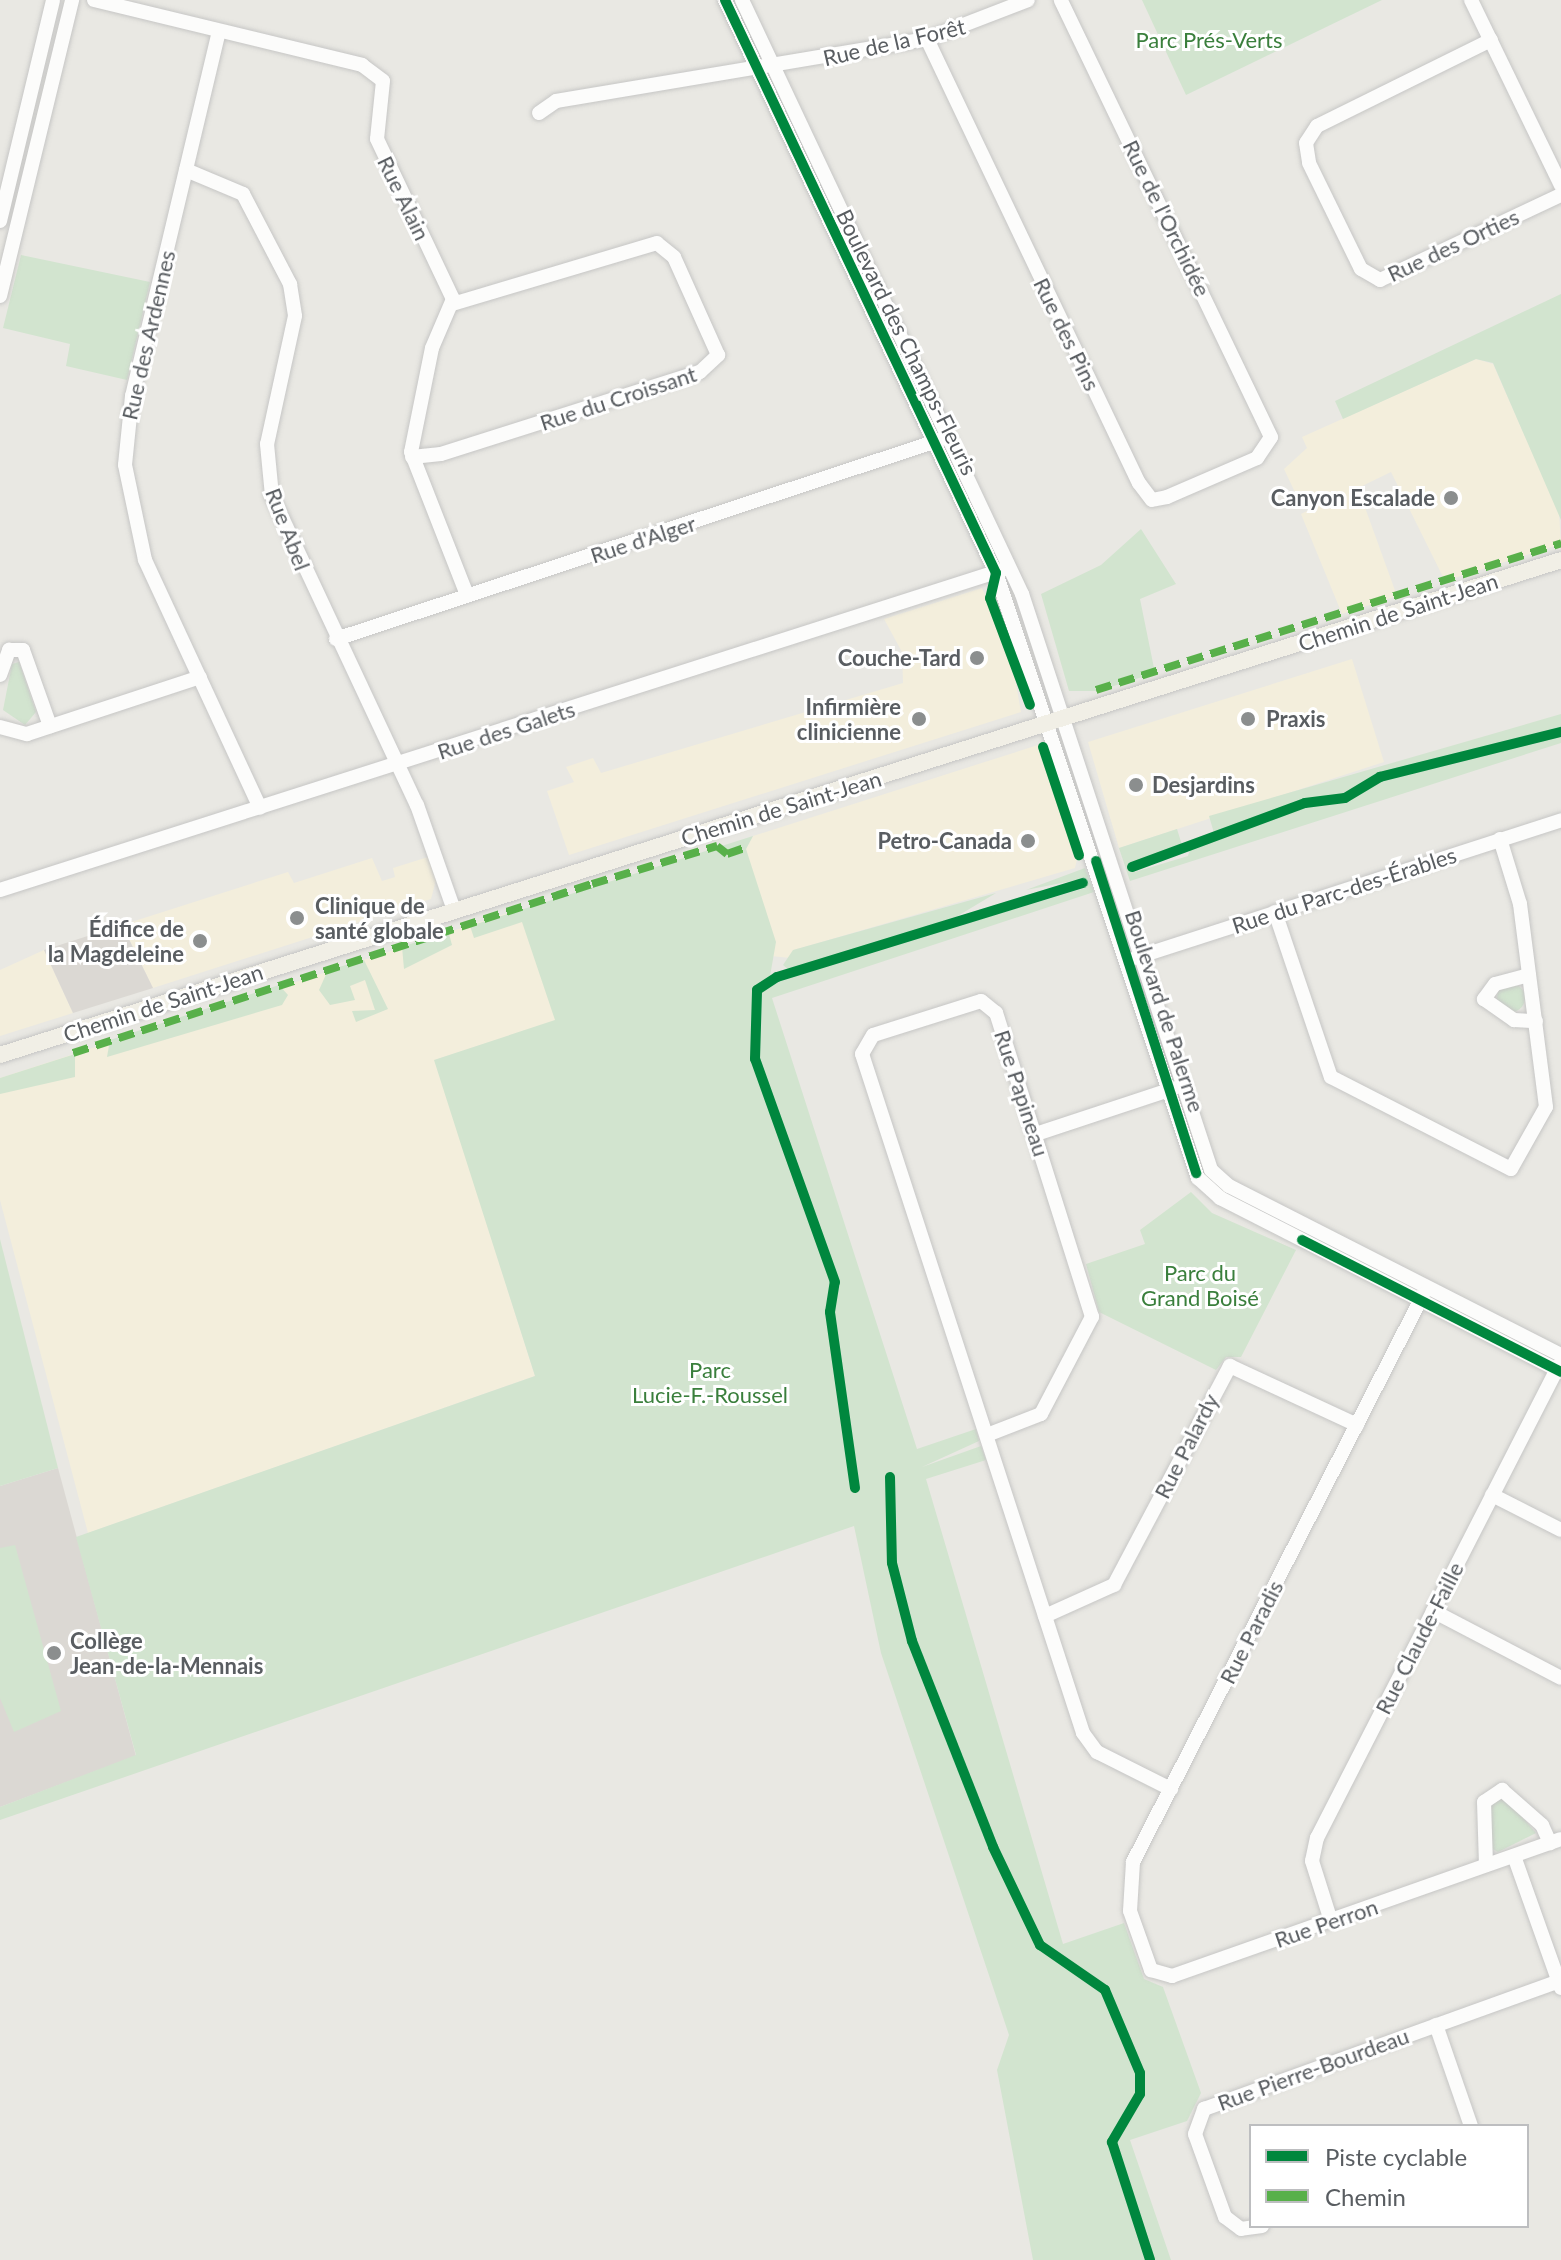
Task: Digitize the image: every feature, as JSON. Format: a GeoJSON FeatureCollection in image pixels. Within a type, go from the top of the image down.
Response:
{"type":"FeatureCollection","features":[{"type":"Feature","properties":{"kind":"main road","name":"Chemin de Saint-Jean"},"geometry":{"type":"LineString","coordinates":[[0,1055],[1561,560]]}},
{"type":"Feature","properties":{"kind":"street"},"geometry":{"type":"LineString","coordinates":[[0,221],[53,0]]}},
{"type":"Feature","properties":{"kind":"street"},"geometry":{"type":"LineString","coordinates":[[1,286],[72,0]]}},
{"type":"Feature","properties":{"kind":"street","name":"Rue Alain"},"geometry":{"type":"LineString","coordinates":[[94,0],[379,75],[385,88],[377,139],[453,304]]}},
{"type":"Feature","properties":{"kind":"street","name":"Boulevard des Champs-Fleuris"},"geometry":{"type":"LineString","coordinates":[[725,0],[755,71],[934,443],[1003,570],[1048,725]]}},
{"type":"Feature","properties":{"kind":"street","name":"Boulevard des Champs-Fleuris"},"geometry":{"type":"LineString","coordinates":[[742,0],[771,68],[948,436],[1065,719]]}},
{"type":"Feature","properties":{"kind":"street","name":"Rue de la Forêt"},"geometry":{"type":"LineString","coordinates":[[539,113],[556,101],[755,71],[927,39],[1028,0]]}},
{"type":"Feature","properties":{"kind":"street","name":"Rue de l'Orchidée"},"geometry":{"type":"LineString","coordinates":[[1061,0],[1271,437]]}},
{"type":"Feature","properties":{"kind":"street"},"geometry":{"type":"LineString","coordinates":[[1471,0],[1561,185]]}},
{"type":"Feature","properties":{"kind":"street","name":"Rue des Ardennes"},"geometry":{"type":"LineString","coordinates":[[219,31],[132,396],[125,465],[139,546],[260,808]]}},
{"type":"Feature","properties":{"kind":"street","name":"Rue des Pins"},"geometry":{"type":"LineString","coordinates":[[927,39],[1148,497],[1167,497],[1257,458],[1271,437]]}},
{"type":"Feature","properties":{"kind":"street","name":"Rue des Orties"},"geometry":{"type":"LineString","coordinates":[[1491,40],[1317,126],[1306,143],[1309,163],[1361,269],[1380,280],[1561,195]]}},
{"type":"Feature","properties":{"kind":"street","name":"Rue Abel"},"geometry":{"type":"LineString","coordinates":[[186,170],[223,181],[249,200],[293,294],[267,471],[276,508],[397,765],[454,910]]}},
{"type":"Feature","properties":{"kind":"street","name":"Rue du Croissant"},"geometry":{"type":"LineString","coordinates":[[412,457],[441,454],[700,372],[718,355],[674,257],[657,243],[453,304]]}},
{"type":"Feature","properties":{"kind":"street"},"geometry":{"type":"LineString","coordinates":[[453,304],[432,348],[412,457],[467,595]]}},
{"type":"Feature","properties":{"kind":"street","name":"Rue d'Alger"},"geometry":{"type":"LineString","coordinates":[[336,639],[948,436]]}},
{"type":"Feature","properties":{"kind":"street","name":"Rue des Galets"},"geometry":{"type":"LineString","coordinates":[[0,890],[1003,570]]}},
{"type":"Feature","properties":{"kind":"street"},"geometry":{"type":"LineString","coordinates":[[0,675],[9,650],[23,650],[50,726]]}},
{"type":"Feature","properties":{"kind":"street"},"geometry":{"type":"LineString","coordinates":[[0,727],[19,735],[200,677]]}},
{"type":"Feature","properties":{"kind":"street","name":"Boulevard de Palerme"},"geometry":{"type":"LineString","coordinates":[[1065,719],[1176,1088],[1221,1182],[1424,1294],[1560,1364]]}},
{"type":"Feature","properties":{"kind":"street","name":"Boulevard de Palerme"},"geometry":{"type":"LineString","coordinates":[[1048,725],[1135,958]]}},
{"type":"Feature","properties":{"kind":"street","name":"Rue du Parc-des-Érables"},"geometry":{"type":"LineString","coordinates":[[1135,958],[1561,820]]}},
{"type":"Feature","properties":{"kind":"street"},"geometry":{"type":"LineString","coordinates":[[1275,912],[1331,1077],[1509,1169],[1521,1161],[1546,1111],[1520,904],[1500,839]]}},
{"type":"Feature","properties":{"kind":"street"},"geometry":{"type":"LineString","coordinates":[[1529,975],[1495,984],[1484,999],[1514,1020],[1536,1021]]}},
{"type":"Feature","properties":{"kind":"street","name":"Rue Papineau"},"geometry":{"type":"LineString","coordinates":[[987,1435],[1041,1414],[1092,1317],[1036,1134],[990,1004],[976,1002],[863,1044],[987,1435],[1045,1616],[1088,1743],[1171,1789]]}},
{"type":"Feature","properties":{"kind":"street"},"geometry":{"type":"LineString","coordinates":[[1036,1134],[1176,1088]]}},
{"type":"Feature","properties":{"kind":"street","name":"Rue Paradis"},"geometry":{"type":"LineString","coordinates":[[1166,1977],[1148,1965],[1127,1891],[1171,1789],[1424,1294]]}},
{"type":"Feature","properties":{"kind":"street","name":"Rue Claude-Faille"},"geometry":{"type":"LineString","coordinates":[[1331,1921],[1314,1847],[1560,1364]]}},
{"type":"Feature","properties":{"kind":"street","name":"Rue Palardy"},"geometry":{"type":"LineString","coordinates":[[1045,1616],[1114,1585],[1230,1366],[1357,1425]]}},
{"type":"Feature","properties":{"kind":"street"},"geometry":{"type":"LineString","coordinates":[[1492,1495],[1561,1530]]}},
{"type":"Feature","properties":{"kind":"street"},"geometry":{"type":"LineString","coordinates":[[1433,1611],[1561,1678]]}},
{"type":"Feature","properties":{"kind":"street","name":"Rue Perron"},"geometry":{"type":"LineString","coordinates":[[1166,1977],[1556,1841],[1539,1821],[1502,1790],[1484,1802],[1486,1865]]}},
{"type":"Feature","properties":{"kind":"street"},"geometry":{"type":"LineString","coordinates":[[1514,1856],[1560,1985]]}},
{"type":"Feature","properties":{"kind":"street","name":"Rue Pierre-Bourdeau"},"geometry":{"type":"LineString","coordinates":[[1249,2228],[1241,2229],[1225,2217],[1195,2134],[1199,2115],[1436,2025],[1560,1985]]}},
{"type":"Feature","properties":{"kind":"street","name":"Rue Pierre-Bourdeau"},"geometry":{"type":"LineString","coordinates":[[1436,2025],[1470,2124]]}},
{"type":"Feature","properties":{"kind":"shaded area"},"geometry":{"type":"Polygon","coordinates":[[[1476,359],[1493,364],[1559,513],[1561,544],[1445,581],[1391,472],[1358,488],[1397,596],[1342,614],[1301,514],[1323,503],[1319,495],[1300,503],[1284,469],[1307,448],[1302,437],[1476,359]]]}},
{"type":"Feature","properties":{"kind":"shaded area"},"geometry":{"type":"Polygon","coordinates":[[[982,588],[1012,662],[1021,712],[569,855],[547,791],[574,782],[566,767],[593,758],[601,773],[903,683],[902,652],[884,619],[982,588]]]}},
{"type":"Feature","properties":{"kind":"shaded area"},"geometry":{"type":"Polygon","coordinates":[[[1352,659],[1384,762],[1119,848],[1088,742],[1352,659]]]}},
{"type":"Feature","properties":{"kind":"shaded area"},"geometry":{"type":"Polygon","coordinates":[[[1038,745],[1078,855],[1075,868],[794,950],[790,958],[771,956],[746,849],[753,836],[1038,745]]]}},
{"type":"Feature","properties":{"kind":"shaded area"},"geometry":{"type":"Polygon","coordinates":[[[428,857],[436,880],[431,899],[153,988],[122,925],[288,872],[294,883],[372,858],[382,881],[395,877],[393,868],[428,857]]]}},
{"type":"Feature","properties":{"kind":"shaded area"},"geometry":{"type":"Polygon","coordinates":[[[520,909],[558,1020],[435,1060],[535,1376],[88,1533],[0,1200],[0,1078],[520,909]]]}},
{"type":"Feature","properties":{"kind":"shaded area"},"geometry":{"type":"Polygon","coordinates":[[[122,925],[153,988],[73,1013],[44,950],[122,925]]]}},
{"type":"Feature","properties":{"kind":"shaded area"},"geometry":{"type":"Polygon","coordinates":[[[44,950],[73,1013],[0,1036],[0,970],[44,950]]]}},
{"type":"Feature","properties":{"kind":"shaded area","name":"Collège Jean-de-la-Mennais"},"geometry":{"type":"Polygon","coordinates":[[[58,1468],[136,1756],[0,1807],[0,1486],[58,1468]]]}},
{"type":"Feature","properties":{"kind":"green space","name":"Parc Prés-Verts"},"geometry":{"type":"Polygon","coordinates":[[[1142,0],[1382,0],[1186,95],[1142,0]]]}},
{"type":"Feature","properties":{"kind":"green space"},"geometry":{"type":"Polygon","coordinates":[[[21,255],[150,282],[127,380],[66,366],[70,344],[3,328],[21,255]]]}},
{"type":"Feature","properties":{"kind":"green space"},"geometry":{"type":"Polygon","coordinates":[[[1561,294],[1561,520],[1493,363],[1476,359],[1343,419],[1335,401],[1561,294]]]}},
{"type":"Feature","properties":{"kind":"green space"},"geometry":{"type":"Polygon","coordinates":[[[1141,529],[1176,584],[1140,599],[1155,673],[1098,691],[1069,691],[1041,594],[1101,565],[1141,529]]]}},
{"type":"Feature","properties":{"kind":"green space"},"geometry":{"type":"Polygon","coordinates":[[[19,662],[36,712],[25,725],[3,710],[12,664],[19,662]]]}},
{"type":"Feature","properties":{"kind":"green space"},"geometry":{"type":"Polygon","coordinates":[[[1561,714],[1561,743],[1130,881],[1119,848],[1177,829],[1182,845],[1132,862],[1135,872],[1188,856],[1191,845],[1214,833],[1209,816],[1561,714]]]}},
{"type":"Feature","properties":{"kind":"green space","name":"Parc Lucie-F.-Roussel"},"geometry":{"type":"Polygon","coordinates":[[[753,836],[746,849],[776,942],[769,982],[1085,888],[1082,879],[1026,890],[1085,868],[1094,892],[772,998],[917,1449],[976,1429],[979,1441],[922,1467],[981,1446],[986,1460],[926,1479],[1063,1944],[1124,1923],[1144,1979],[1163,1987],[1201,2093],[1187,2121],[1130,2140],[1171,2260],[1033,2260],[997,2070],[1009,2035],[881,1653],[854,1526],[0,1820],[0,1807],[136,1755],[76,1537],[535,1376],[434,1060],[555,1020],[522,922],[474,938],[470,926],[753,836]]]}},
{"type":"Feature","properties":{"kind":"green space"},"geometry":{"type":"Polygon","coordinates":[[[996,893],[956,917],[790,971],[783,965],[793,950],[996,893]]]}},
{"type":"Feature","properties":{"kind":"green space"},"geometry":{"type":"Polygon","coordinates":[[[439,934],[449,934],[452,945],[404,969],[402,947],[439,934]]]}},
{"type":"Feature","properties":{"kind":"green space"},"geometry":{"type":"Polygon","coordinates":[[[364,960],[388,1009],[356,1022],[352,1011],[375,1010],[365,980],[350,986],[355,1000],[330,1005],[319,990],[328,970],[364,960]]]}},
{"type":"Feature","properties":{"kind":"green space"},"geometry":{"type":"Polygon","coordinates":[[[1511,984],[1521,988],[1525,998],[1521,1008],[1511,1012],[1501,1008],[1497,998],[1501,988],[1511,984]]]}},
{"type":"Feature","properties":{"kind":"green space"},"geometry":{"type":"Polygon","coordinates":[[[279,985],[288,995],[282,1005],[107,1057],[110,1040],[279,985]]]}},
{"type":"Feature","properties":{"kind":"green space"},"geometry":{"type":"Polygon","coordinates":[[[75,1054],[75,1077],[0,1094],[0,1078],[75,1054]]]}},
{"type":"Feature","properties":{"kind":"green space","name":"Parc du Grand Boisé"},"geometry":{"type":"Polygon","coordinates":[[[1191,1192],[1212,1213],[1296,1250],[1241,1357],[1226,1357],[1216,1370],[1099,1312],[1086,1264],[1145,1244],[1140,1230],[1191,1192]]]}},
{"type":"Feature","properties":{"kind":"green space"},"geometry":{"type":"Polygon","coordinates":[[[0,1239],[58,1468],[0,1486],[0,1239]]]}},
{"type":"Feature","properties":{"kind":"green space"},"geometry":{"type":"Polygon","coordinates":[[[15,1545],[61,1711],[14,1732],[0,1698],[0,1548],[15,1545]]]}},
{"type":"Feature","properties":{"kind":"green space"},"geometry":{"type":"Polygon","coordinates":[[[1504,1796],[1536,1833],[1498,1852],[1491,1848],[1490,1804],[1504,1796]]]}},
{"type":"Feature","properties":{"kind":"marked path"},"geometry":{"type":"LineString","coordinates":[[1096,690],[1561,543]]}},
{"type":"Feature","properties":{"kind":"marked path"},"geometry":{"type":"LineString","coordinates":[[73,1053],[592,884],[717,846],[727,854],[744,848]]}},
{"type":"Feature","properties":{"kind":"cycle path"},"geometry":{"type":"LineString","coordinates":[[725,0],[996,573],[990,598],[1030,705]]}},
{"type":"Feature","properties":{"kind":"cycle path"},"geometry":{"type":"LineString","coordinates":[[1132,867],[1305,803],[1345,798],[1380,777],[1561,732]]}},
{"type":"Feature","properties":{"kind":"cycle path"},"geometry":{"type":"LineString","coordinates":[[1043,747],[1079,855]]}},
{"type":"Feature","properties":{"kind":"cycle path"},"geometry":{"type":"LineString","coordinates":[[1096,861],[1196,1173]]}},
{"type":"Feature","properties":{"kind":"cycle path"},"geometry":{"type":"LineString","coordinates":[[855,1488],[830,1312],[835,1282],[755,1059],[757,990],[777,977],[1083,883]]}},
{"type":"Feature","properties":{"kind":"cycle path"},"geometry":{"type":"LineString","coordinates":[[1302,1240],[1561,1372]]}},
{"type":"Feature","properties":{"kind":"cycle path"},"geometry":{"type":"LineString","coordinates":[[890,1477],[892,1563],[912,1641],[993,1847],[1040,1945],[1105,1990],[1140,2073],[1140,2094],[1112,2142],[1150,2260]]}},
{"type":"Feature","properties":{"kind":"place","name":"Canyon Escalade"},"geometry":{"type":"Point","coordinates":[1451,498]}},
{"type":"Feature","properties":{"kind":"place","name":"Couche-Tard"},"geometry":{"type":"Point","coordinates":[977,658]}},
{"type":"Feature","properties":{"kind":"place","name":"Infirmière clinicienne"},"geometry":{"type":"Point","coordinates":[919,719]}},
{"type":"Feature","properties":{"kind":"place","name":"Praxis"},"geometry":{"type":"Point","coordinates":[1248,719]}},
{"type":"Feature","properties":{"kind":"place","name":"Desjardins"},"geometry":{"type":"Point","coordinates":[1136,785]}},
{"type":"Feature","properties":{"kind":"place","name":"Petro-Canada"},"geometry":{"type":"Point","coordinates":[1028,841]}},
{"type":"Feature","properties":{"kind":"place","name":"Clinique de santé globale"},"geometry":{"type":"Point","coordinates":[297,918]}},
{"type":"Feature","properties":{"kind":"place","name":"Édifice de la Magdeleine"},"geometry":{"type":"Point","coordinates":[200,941]}},
{"type":"Feature","properties":{"kind":"place","name":"Collège Jean-de-la-Mennais"},"geometry":{"type":"Point","coordinates":[54,1653]}}]}
